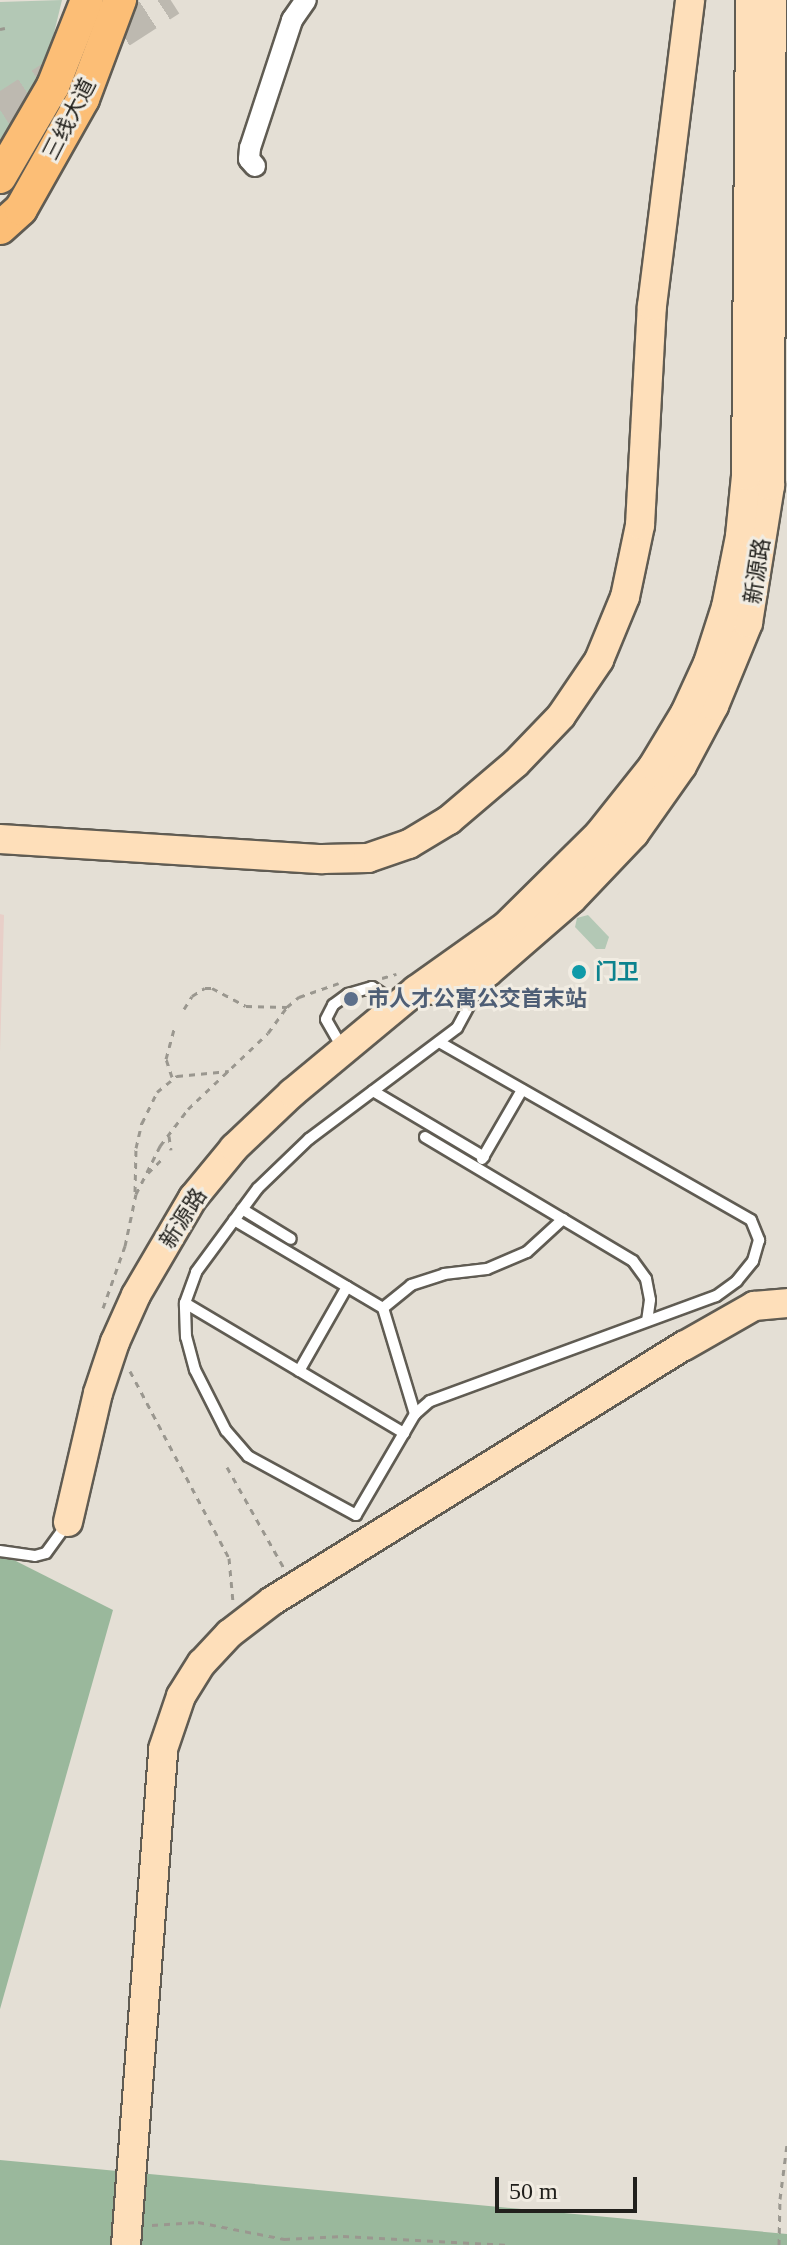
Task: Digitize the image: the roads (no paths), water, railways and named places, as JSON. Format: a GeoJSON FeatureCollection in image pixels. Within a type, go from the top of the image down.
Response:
{"type":"FeatureCollection","features":[{"type":"Feature","properties":{"kind":"main road","name":"三线大道"},"geometry":{"type":"LineString","coordinates":[[0,177],[53,86],[87,0]]}},
{"type":"Feature","properties":{"kind":"main road","name":"三线大道"},"geometry":{"type":"LineString","coordinates":[[0,228],[21,209],[83,99],[120,0]]}},
{"type":"Feature","properties":{"kind":"street"},"geometry":{"type":"LineString","coordinates":[[255,166],[249,159],[250,148],[292,20],[306,0]]}},
{"type":"Feature","properties":{"kind":"street"},"geometry":{"type":"LineString","coordinates":[[0,839],[306,858],[368,858],[409,844],[449,820],[516,763],[561,716],[599,660],[625,597],[640,525],[652,306],[690,0]]}},
{"type":"Feature","properties":{"kind":"street","name":"新源路"},"geometry":{"type":"LineString","coordinates":[[68,1522],[98,1393],[115,1342],[136,1295],[193,1198],[234,1148],[343,1049],[506,926],[599,834],[653,766],[691,700],[726,607],[740,536],[768,485],[750,0]]}},
{"type":"Feature","properties":{"kind":"street","name":"新源路"},"geometry":{"type":"LineString","coordinates":[[408,998],[462,989],[488,972],[598,873],[634,834],[682,766],[714,706],[748,623],[768,485],[772,0]]}},
{"type":"Feature","properties":{"kind":"street"},"geometry":{"type":"LineString","coordinates":[[127,2237],[163,1749],[181,1696],[202,1663],[229,1634],[294,1587],[684,1346],[754,1306],[787,1303]]}},
{"type":"Feature","properties":{"kind":"lane"},"geometry":{"type":"LineString","coordinates":[[439,1042],[751,1220],[759,1240],[753,1261],[737,1281],[716,1296],[430,1401],[415,1414],[356,1515],[248,1456],[226,1431],[195,1370],[186,1337],[185,1303],[196,1272],[258,1188],[309,1139],[457,1028],[488,972]]}},
{"type":"Feature","properties":{"kind":"lane"},"geometry":{"type":"LineString","coordinates":[[343,1049],[326,1019],[333,1005],[348,994],[372,987],[408,998]]}},
{"type":"Feature","properties":{"kind":"lane"},"geometry":{"type":"LineString","coordinates":[[478,1168],[522,1090]]}},
{"type":"Feature","properties":{"kind":"lane"},"geometry":{"type":"LineString","coordinates":[[373,1091],[484,1157]]}},
{"type":"Feature","properties":{"kind":"lane"},"geometry":{"type":"LineString","coordinates":[[425,1137],[633,1261],[646,1279],[650,1300],[647,1321]]}},
{"type":"Feature","properties":{"kind":"lane"},"geometry":{"type":"LineString","coordinates":[[242,1209],[291,1239]]}},
{"type":"Feature","properties":{"kind":"lane"},"geometry":{"type":"LineString","coordinates":[[383,1308],[411,1285],[444,1274],[487,1269],[527,1252],[563,1219]]}},
{"type":"Feature","properties":{"kind":"lane"},"geometry":{"type":"LineString","coordinates":[[234,1220],[383,1308],[415,1414]]}},
{"type":"Feature","properties":{"kind":"lane"},"geometry":{"type":"LineString","coordinates":[[299,1371],[347,1287]]}},
{"type":"Feature","properties":{"kind":"lane"},"geometry":{"type":"LineString","coordinates":[[185,1303],[404,1433]]}},
{"type":"Feature","properties":{"kind":"lane"},"geometry":{"type":"LineString","coordinates":[[0,1551],[35,1556],[46,1553],[68,1522]]}},
{"type":"Feature","properties":{"kind":"tunnel"},"geometry":{"type":"LineString","coordinates":[[0,110],[171,0]]}},
{"type":"Feature","properties":{"kind":"place","name":"门卫"},"geometry":{"type":"Point","coordinates":[579,972]}},
{"type":"Feature","properties":{"kind":"place","name":"市人才公寓公交首末站"},"geometry":{"type":"Point","coordinates":[351,999]}}]}
